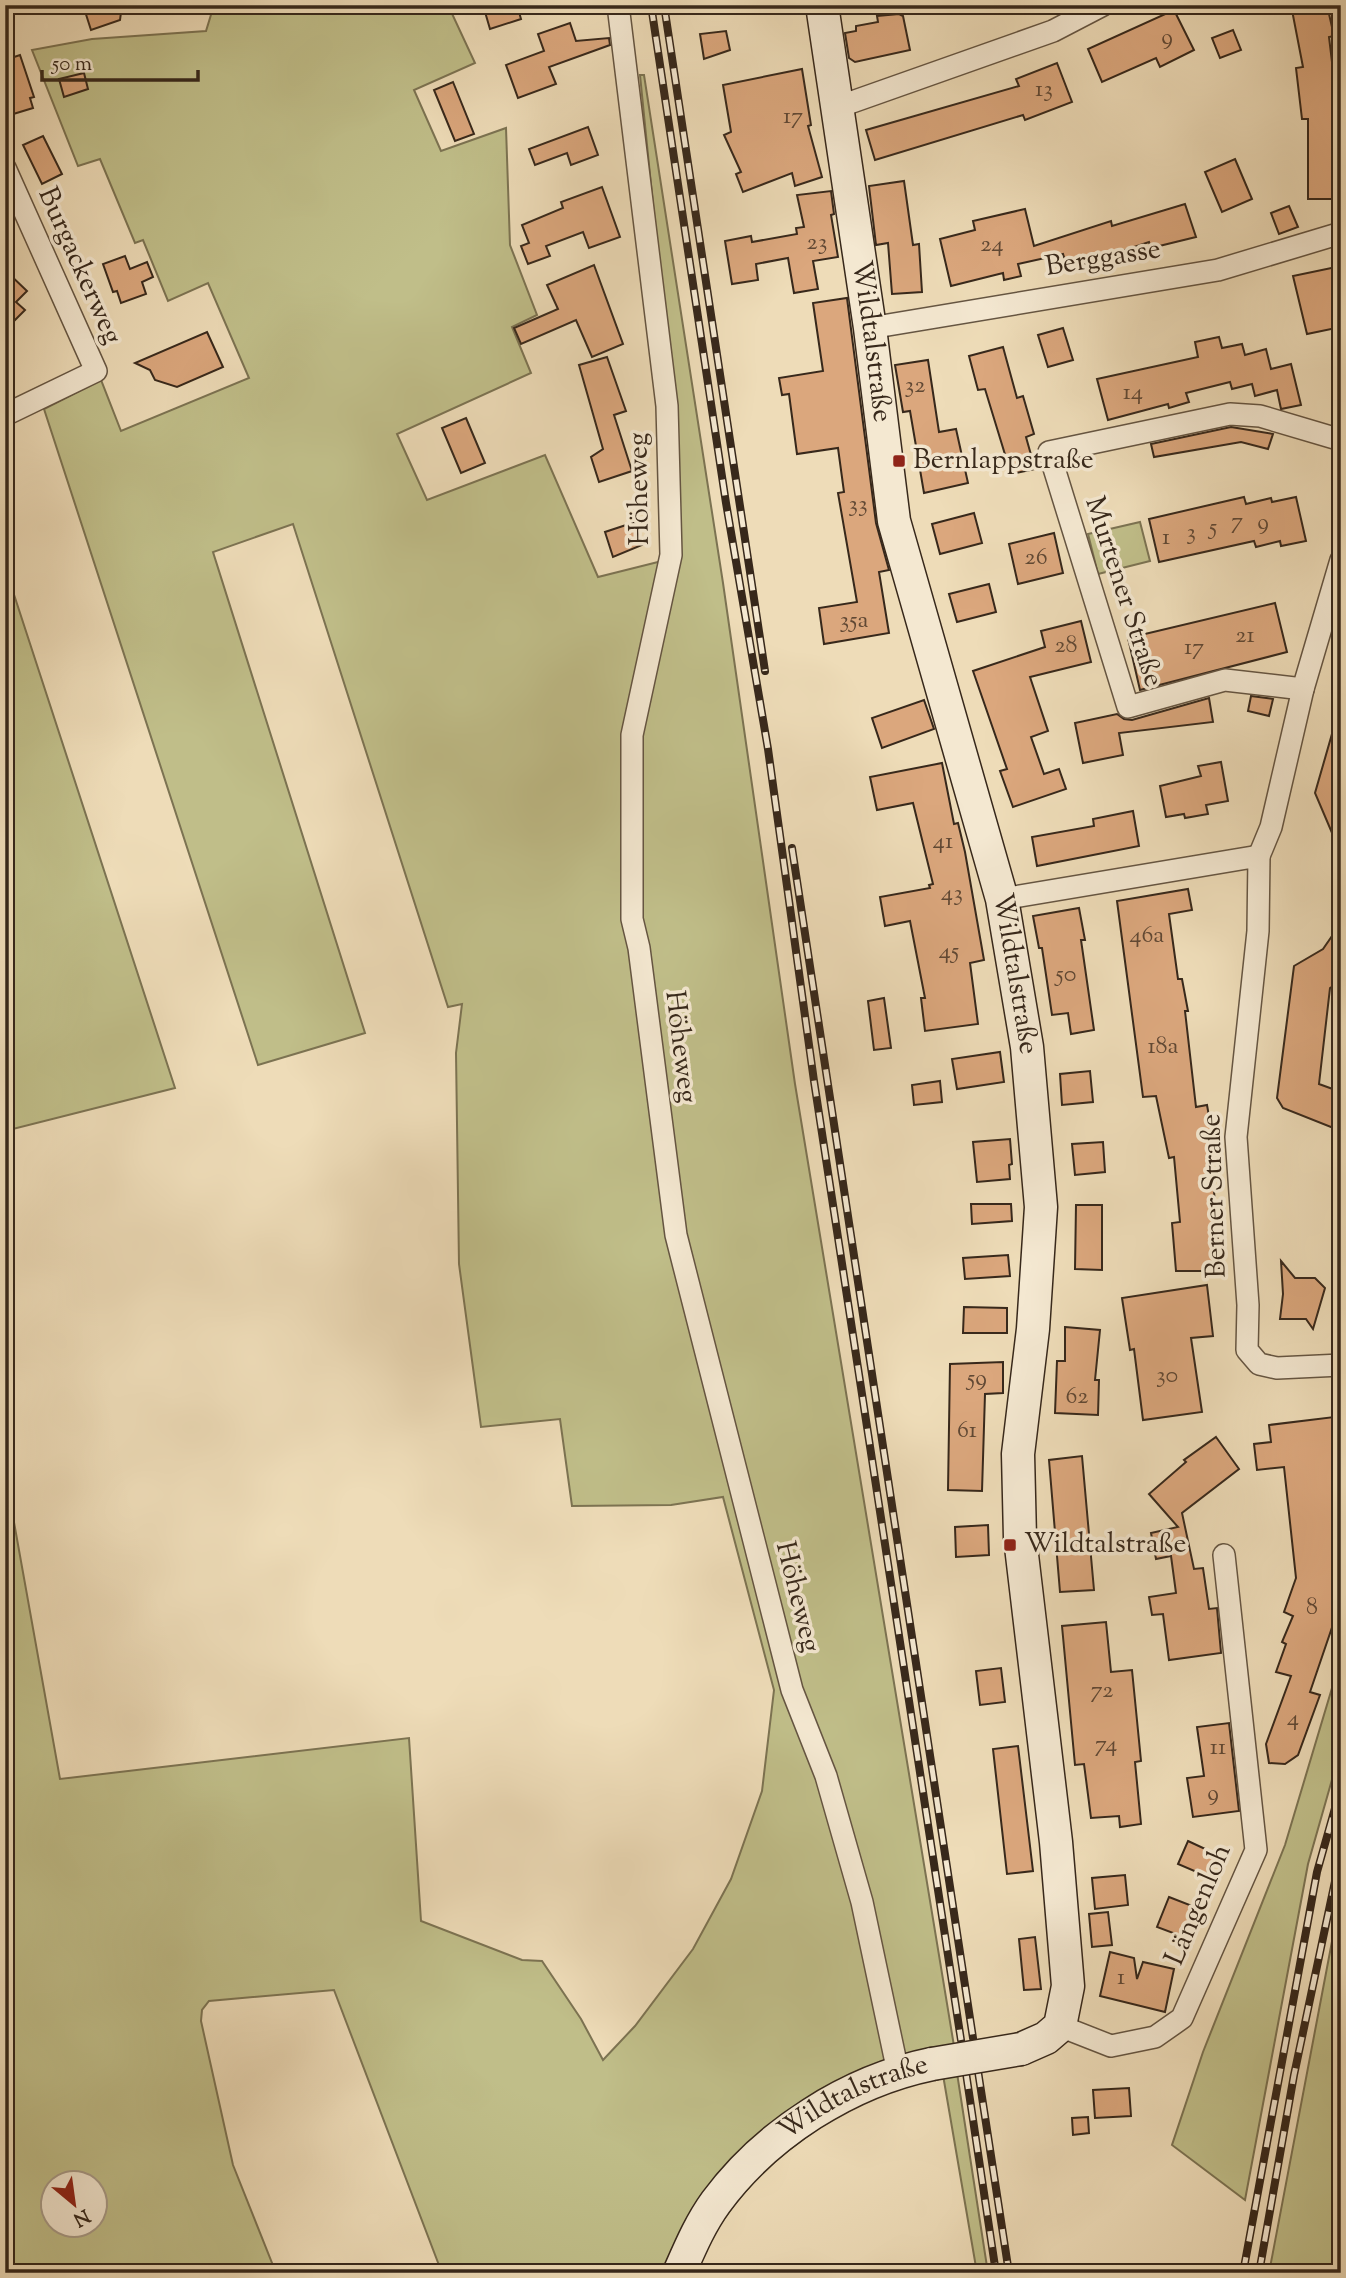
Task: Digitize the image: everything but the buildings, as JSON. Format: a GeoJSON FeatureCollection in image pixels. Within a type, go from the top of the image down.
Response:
{"type":"FeatureCollection","features":[{"type":"Feature","properties":{"kind":"street","name":"Höheweg"},"geometry":{"type":"LineString","coordinates":[[618,5],[667,407],[671,555],[632,735],[632,919],[639,948],[676,1235],[792,1690],[826,1776],[862,1902],[898,2073]]}},
{"type":"Feature","properties":{"kind":"street","name":"Wildtalstraße"},"geometry":{"type":"LineString","coordinates":[[679,2273],[694,2238],[715,2204],[766,2148],[843,2097],[898,2073],[932,2064],[1021,2049],[1046,2038],[1060,2026],[1066,2007],[1067,1973],[1056,1842],[1020,1538],[1018,1454],[1033,1329],[1041,1207],[1027,1047],[1002,898],[894,522],[870,328],[822,5]]}},
{"type":"Feature","properties":{"kind":"street"},"geometry":{"type":"LineString","coordinates":[[838,107],[1053,31],[1103,5]]}},
{"type":"Feature","properties":{"kind":"street","name":"Burgackerweg"},"geometry":{"type":"LineString","coordinates":[[5,168],[96,371],[5,415]]}},
{"type":"Feature","properties":{"kind":"street","name":"Berggasse"},"geometry":{"type":"LineString","coordinates":[[870,328],[1218,270],[1341,233]]}},
{"type":"Feature","properties":{"kind":"street","name":"Murtener Straße"},"geometry":{"type":"LineString","coordinates":[[1303,689],[1225,680],[1128,707],[1049,452],[1230,415],[1260,416],[1341,440]]}},
{"type":"Feature","properties":{"kind":"street","name":"Berner Straße"},"geometry":{"type":"LineString","coordinates":[[1341,560],[1303,689],[1271,827],[1259,856],[1258,931],[1236,1137],[1248,1305],[1247,1350],[1259,1364],[1277,1368],[1341,1365]]}},
{"type":"Feature","properties":{"kind":"street"},"geometry":{"type":"LineString","coordinates":[[1002,898],[1259,856]]}},
{"type":"Feature","properties":{"kind":"street","name":"Längenloh"},"geometry":{"type":"LineString","coordinates":[[1060,2026],[1111,2046],[1155,2037],[1182,2018],[1256,1850],[1224,1555]]}},
{"type":"Feature","properties":{"kind":"shaded area"},"geometry":{"type":"Polygon","coordinates":[[[214,5],[448,5],[475,63],[414,90],[441,151],[506,128],[510,245],[537,315],[512,327],[531,373],[397,434],[427,500],[545,455],[598,577],[678,557],[673,404],[640,75],[644,75],[723,583],[795,1084],[954,2046],[839,2115],[772,2164],[743,2194],[717,2230],[694,2273],[442,2273],[334,1990],[209,2001],[202,2010],[201,2021],[233,2165],[276,2273],[5,2273],[5,1472],[60,1779],[409,1738],[421,1921],[522,1960],[542,1961],[581,2019],[603,2060],[635,2026],[693,1949],[731,1879],[762,1791],[774,1690],[723,1497],[671,1505],[572,1506],[560,1419],[481,1427],[459,1264],[456,1053],[462,1004],[448,1007],[293,524],[213,552],[365,1033],[258,1065],[44,409],[101,380],[121,431],[249,378],[208,283],[168,301],[143,240],[135,243],[100,159],[78,166],[32,50],[92,39],[206,31],[214,5]]]}},
{"type":"Feature","properties":{"kind":"shaded area"},"geometry":{"type":"Polygon","coordinates":[[[1140,522],[1150,561],[1098,574],[1088,534],[1140,522]]]}},
{"type":"Feature","properties":{"kind":"shaded area"},"geometry":{"type":"Polygon","coordinates":[[[5,567],[175,1088],[5,1131],[5,567]]]}},
{"type":"Feature","properties":{"kind":"shaded area"},"geometry":{"type":"Polygon","coordinates":[[[1341,1658],[1341,1748],[1308,1864],[1245,2200],[1172,2145],[1203,2052],[1285,1845],[1341,1658]]]}},
{"type":"Feature","properties":{"kind":"shaded area"},"geometry":{"type":"Polygon","coordinates":[[[1341,1894],[1341,2273],[1269,2273],[1341,1894]]]}},
{"type":"Feature","properties":{"kind":"shaded area"},"geometry":{"type":"Polygon","coordinates":[[[957,2073],[988,2273],[977,2273],[943,2075],[957,2073]]]}},
{"type":"Feature","properties":{"kind":"railway"},"geometry":{"type":"LineString","coordinates":[[651,5],[726,503],[768,749],[814,1081],[961,2040]]}},
{"type":"Feature","properties":{"kind":"railway"},"geometry":{"type":"LineString","coordinates":[[664,5],[765,671]]}},
{"type":"Feature","properties":{"kind":"railway"},"geometry":{"type":"LineString","coordinates":[[792,848],[973,2038]]}},
{"type":"Feature","properties":{"kind":"railway"},"geometry":{"type":"LineString","coordinates":[[1243,2273],[1317,1872],[1341,1787]]}},
{"type":"Feature","properties":{"kind":"railway"},"geometry":{"type":"LineString","coordinates":[[1259,2273],[1294,2075],[1341,1853]]}},
{"type":"Feature","properties":{"kind":"railway"},"geometry":{"type":"LineString","coordinates":[[978,2071],[1009,2273]]}},
{"type":"Feature","properties":{"kind":"railway"},"geometry":{"type":"LineString","coordinates":[[966,2073],[996,2273]]}},
{"type":"Feature","properties":{"kind":"place","name":"Bernlappstraße"},"geometry":{"type":"Point","coordinates":[899,461]}},
{"type":"Feature","properties":{"kind":"place","name":"Wildtalstraße"},"geometry":{"type":"Point","coordinates":[1010,1545]}}]}
